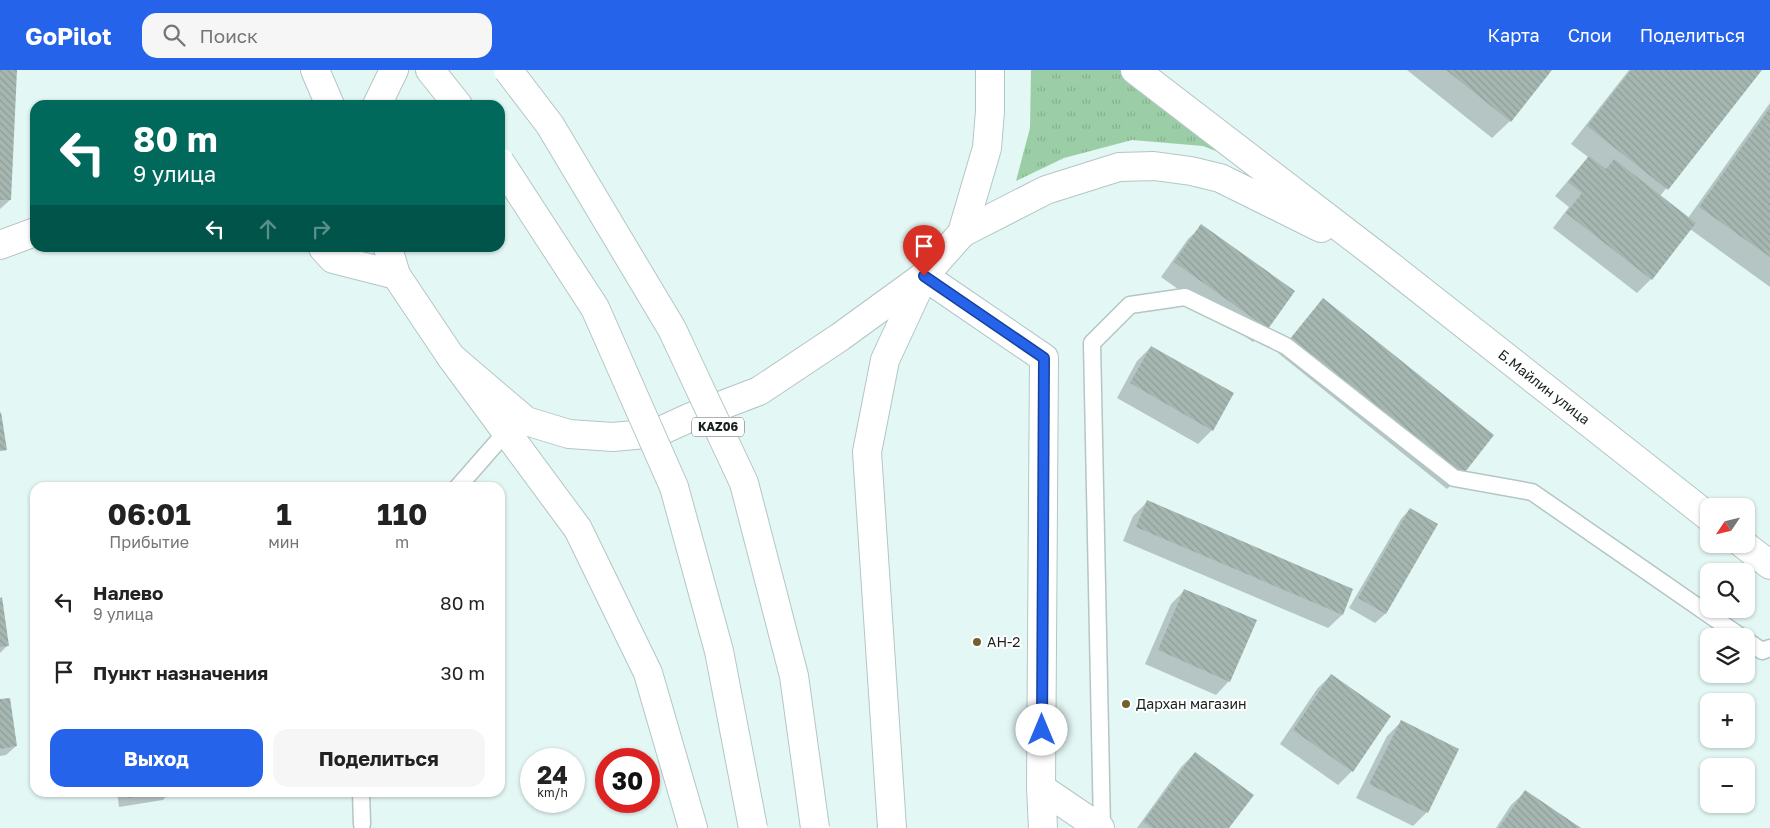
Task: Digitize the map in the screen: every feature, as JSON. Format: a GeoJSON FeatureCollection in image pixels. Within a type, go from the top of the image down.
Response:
{"type":"FeatureCollection","features":[{"type":"Feature","properties":{"kind":"main road"},"geometry":{"type":"LineString","coordinates":[[315,70],[328,100]]}},
{"type":"Feature","properties":{"kind":"main road"},"geometry":{"type":"LineString","coordinates":[[379,100],[394,70]]}},
{"type":"Feature","properties":{"kind":"main road"},"geometry":{"type":"LineString","coordinates":[[430,70],[454,100]]}},
{"type":"Feature","properties":{"kind":"main road","name":"KАZ06"},"geometry":{"type":"LineString","coordinates":[[508,70],[550,125],[672,329],[744,483],[794,676],[815,828]]}},
{"type":"Feature","properties":{"kind":"main road","name":"KАZ06"},"geometry":{"type":"LineString","coordinates":[[451,357],[526,420],[568,434],[614,437],[656,433],[759,391],[840,337],[924,276],[962,233],[987,148],[990,111],[990,70]]}},
{"type":"Feature","properties":{"kind":"main road"},"geometry":{"type":"LineString","coordinates":[[1135,70],[1380,258]]}},
{"type":"Feature","properties":{"kind":"main road"},"geometry":{"type":"LineString","coordinates":[[962,233],[1046,190],[1119,168],[1154,166],[1191,171],[1220,178],[1380,258]]}},
{"type":"Feature","properties":{"kind":"main road"},"geometry":{"type":"LineString","coordinates":[[505,170],[595,308],[674,487],[719,650],[753,828]]}},
{"type":"Feature","properties":{"kind":"main road"},"geometry":{"type":"LineString","coordinates":[[0,245],[30,234]]}},
{"type":"Feature","properties":{"kind":"main road"},"geometry":{"type":"LineString","coordinates":[[327,252],[333,259],[396,275]]}},
{"type":"Feature","properties":{"kind":"main road","name":"KАZ06"},"geometry":{"type":"LineString","coordinates":[[389,252],[396,275],[451,357],[578,530],[648,673],[693,828]]}},
{"type":"Feature","properties":{"kind":"main road","name":"Б.Майлин улица"},"geometry":{"type":"LineString","coordinates":[[1380,258],[1700,510]]}},
{"type":"Feature","properties":{"kind":"main road"},"geometry":{"type":"LineString","coordinates":[[924,276],[1044,358],[1041,788],[1043,828]]}},
{"type":"Feature","properties":{"kind":"main road","name":"KАZ06"},"geometry":{"type":"LineString","coordinates":[[892,828],[867,452],[885,360],[924,276]]}},
{"type":"Feature","properties":{"kind":"main road"},"geometry":{"type":"LineString","coordinates":[[1755,553],[1770,565]]}},
{"type":"Feature","properties":{"kind":"main road"},"geometry":{"type":"LineString","coordinates":[[1041,788],[1101,828]]}},
{"type":"Feature","properties":{"kind":"lane"},"geometry":{"type":"LineString","coordinates":[[1101,828],[1092,343],[1130,305],[1185,297],[1286,346],[1454,478],[1532,492],[1728,628]]}},
{"type":"Feature","properties":{"kind":"lane"},"geometry":{"type":"LineString","coordinates":[[462,482],[506,432]]}},
{"type":"Feature","properties":{"kind":"lane"},"geometry":{"type":"LineString","coordinates":[[1755,646],[1762,651],[1770,648]]}},
{"type":"Feature","properties":{"kind":"lane"},"geometry":{"type":"LineString","coordinates":[[360,797],[362,824]]}},
{"type":"Feature","properties":{"kind":"green space"},"geometry":{"type":"Polygon","coordinates":[[[1031,70],[1144,70],[1282,177],[1203,146],[1132,140],[1064,158],[1016,181],[1030,128],[1031,70]]]}},
{"type":"Feature","properties":{"kind":"building"},"geometry":{"type":"Polygon","coordinates":[[[0,70],[17,70],[11,200],[0,200],[0,70]]]}},
{"type":"Feature","properties":{"kind":"building"},"geometry":{"type":"Polygon","coordinates":[[[1446,70],[1552,70],[1511,122],[1446,70]]]}},
{"type":"Feature","properties":{"kind":"building"},"geometry":{"type":"Polygon","coordinates":[[[1631,70],[1762,70],[1668,190],[1587,126],[1631,70]]]}},
{"type":"Feature","properties":{"kind":"building"},"geometry":{"type":"Polygon","coordinates":[[[1770,108],[1770,257],[1699,207],[1770,108]]]}},
{"type":"Feature","properties":{"kind":"building"},"geometry":{"type":"Polygon","coordinates":[[[1589,156],[1606,169],[1614,159],[1696,223],[1652,280],[1566,213],[1582,193],[1568,182],[1589,156]]]}},
{"type":"Feature","properties":{"kind":"building"},"geometry":{"type":"Polygon","coordinates":[[[1201,224],[1295,291],[1268,329],[1174,262],[1201,224]]]}},
{"type":"Feature","properties":{"kind":"building"},"geometry":{"type":"Polygon","coordinates":[[[1323,298],[1494,435],[1462,476],[1290,339],[1323,298]]]}},
{"type":"Feature","properties":{"kind":"building"},"geometry":{"type":"Polygon","coordinates":[[[1151,346],[1234,393],[1213,431],[1130,383],[1151,346]]]}},
{"type":"Feature","properties":{"kind":"building"},"geometry":{"type":"Polygon","coordinates":[[[0,413],[7,450],[0,451],[0,413]]]}},
{"type":"Feature","properties":{"kind":"building"},"geometry":{"type":"Polygon","coordinates":[[[1147,500],[1353,589],[1343,615],[1136,527],[1147,500]]]}},
{"type":"Feature","properties":{"kind":"building"},"geometry":{"type":"Polygon","coordinates":[[[1410,508],[1438,524],[1386,614],[1358,598],[1410,508]]]}},
{"type":"Feature","properties":{"kind":"building"},"geometry":{"type":"Polygon","coordinates":[[[1184,589],[1257,620],[1230,682],[1158,650],[1184,589]]]}},
{"type":"Feature","properties":{"kind":"building"},"geometry":{"type":"Polygon","coordinates":[[[2,597],[9,646],[0,647],[0,598],[2,597]]]}},
{"type":"Feature","properties":{"kind":"building"},"geometry":{"type":"Polygon","coordinates":[[[1331,674],[1391,716],[1353,772],[1293,730],[1331,674]]]}},
{"type":"Feature","properties":{"kind":"building"},"geometry":{"type":"Polygon","coordinates":[[[10,698],[17,746],[0,749],[0,699],[10,698]]]}},
{"type":"Feature","properties":{"kind":"building"},"geometry":{"type":"Polygon","coordinates":[[[1401,720],[1459,749],[1428,813],[1369,784],[1401,720]]]}},
{"type":"Feature","properties":{"kind":"building"},"geometry":{"type":"Polygon","coordinates":[[[1195,752],[1254,795],[1229,828],[1152,828],[1143,822],[1195,752]]]}},
{"type":"Feature","properties":{"kind":"building"},"geometry":{"type":"Polygon","coordinates":[[[1525,790],[1581,828],[1499,828],[1525,790]]]}},
{"type":"Feature","properties":{"kind":"place","name":"АН-2"},"geometry":{"type":"Point","coordinates":[977,642]}},
{"type":"Feature","properties":{"kind":"place","name":"Дархан магазин"},"geometry":{"type":"Point","coordinates":[1126,704]}},
{"type":"Feature","properties":{"kind":"route"},"geometry":{"type":"LineString","coordinates":[[924,276],[1044,358],[1042,730]]}}]}
